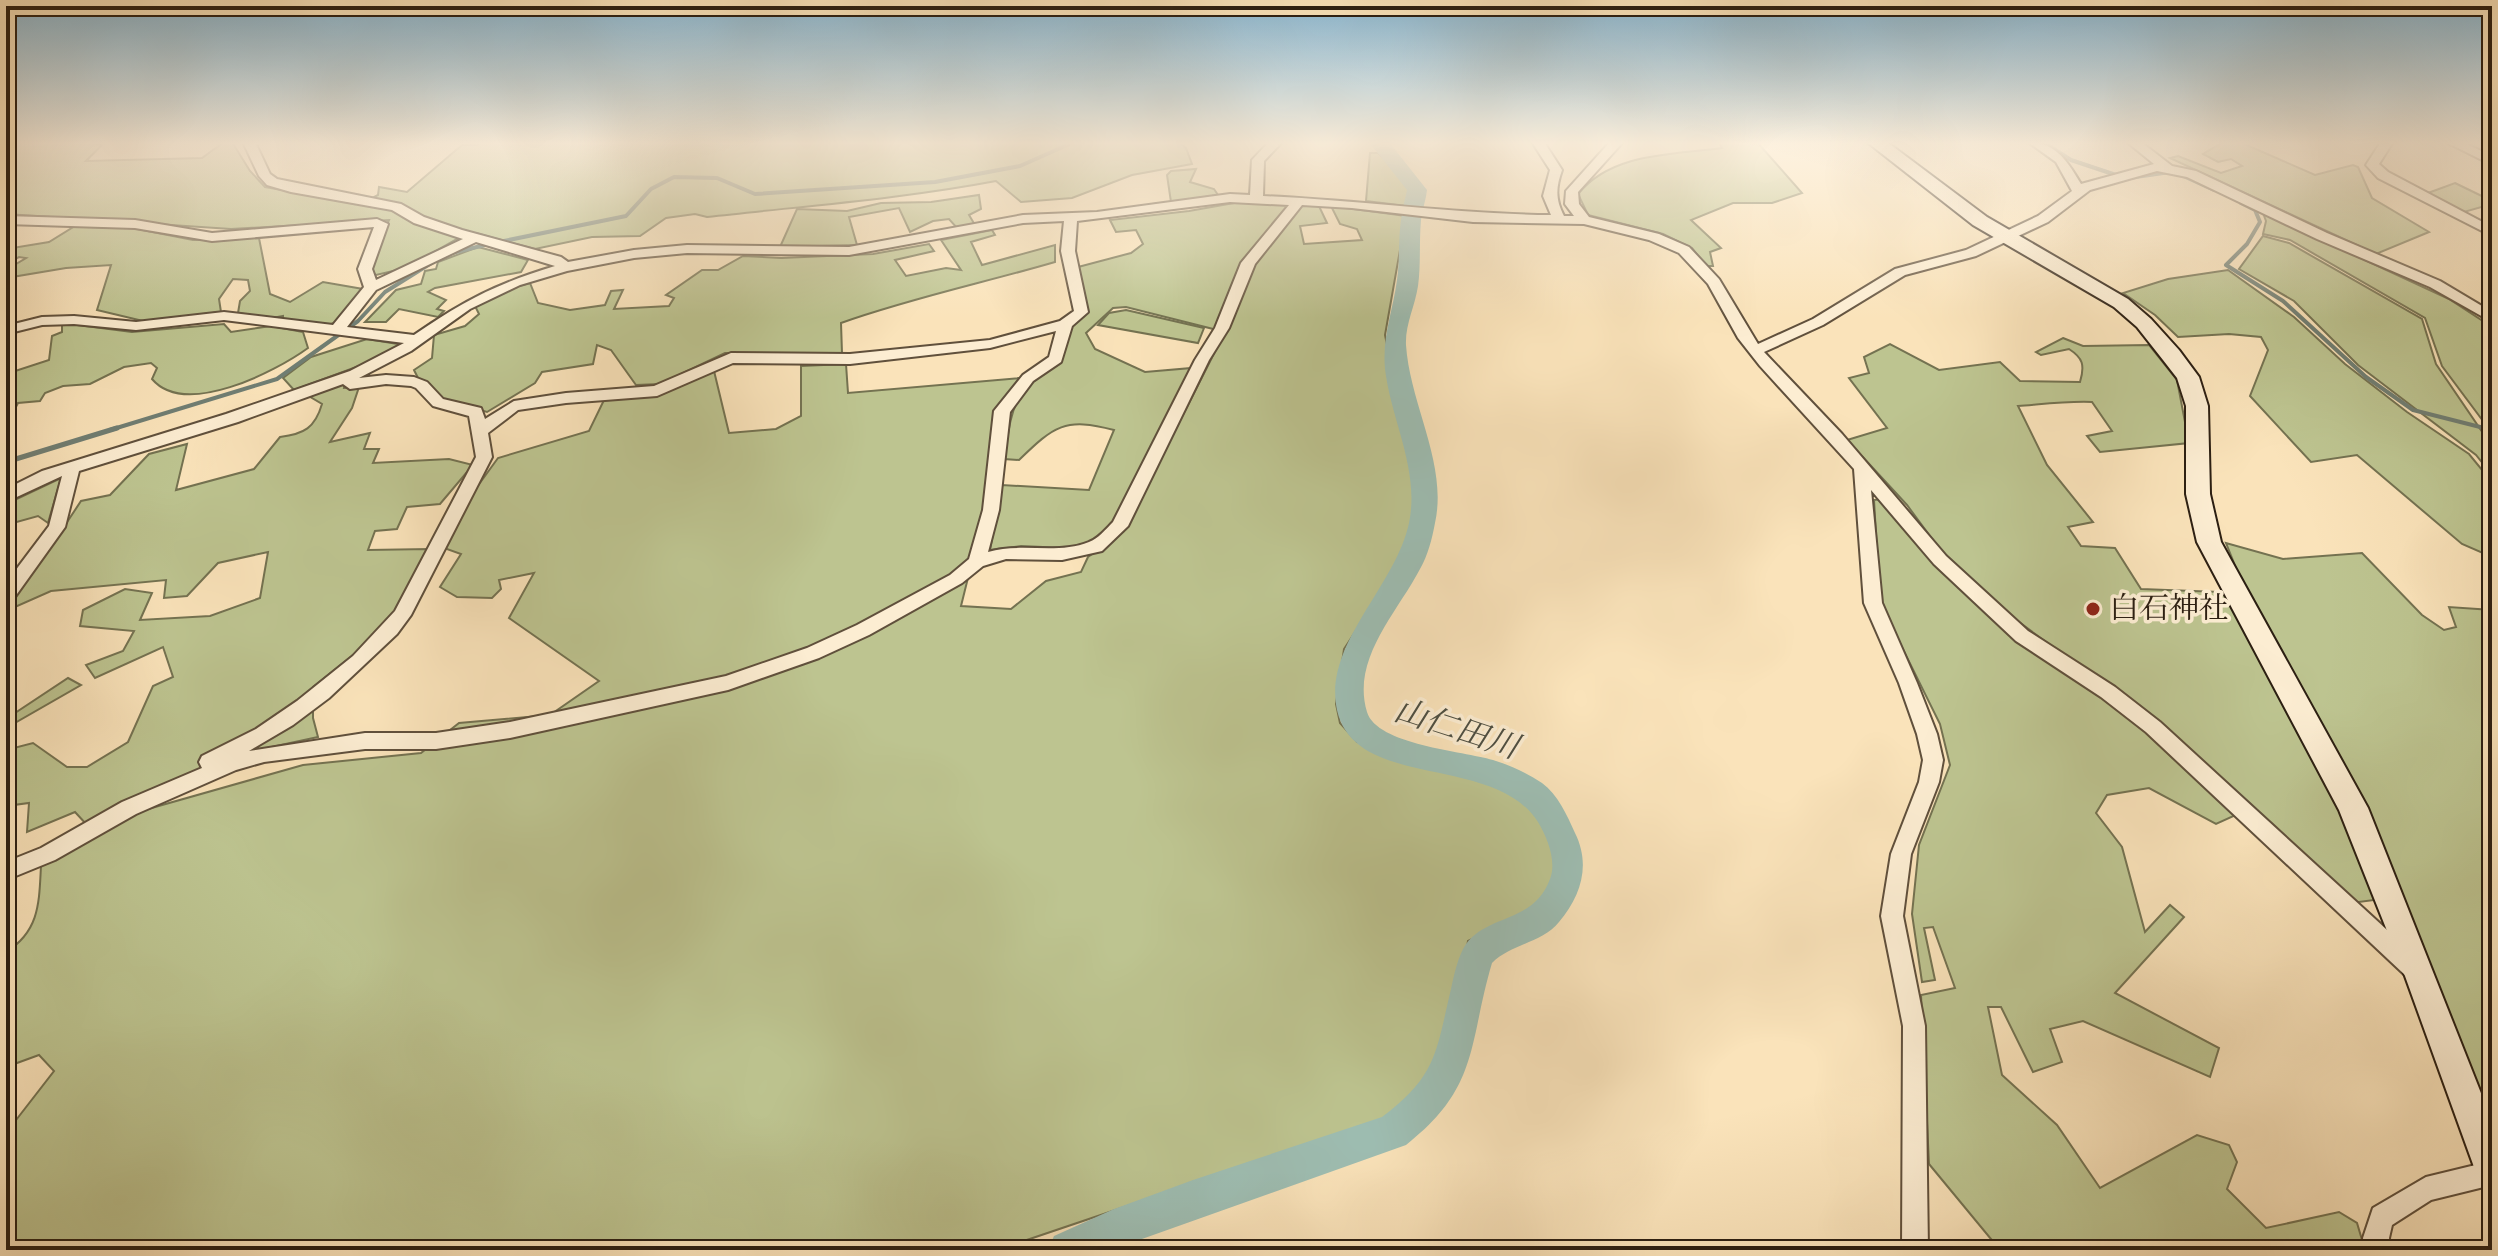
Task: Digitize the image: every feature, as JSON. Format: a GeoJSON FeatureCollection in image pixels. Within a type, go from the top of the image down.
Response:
{"type":"FeatureCollection","features":[{"type":"Feature","properties":{"kind":"street"},"geometry":{"type":"LineString","coordinates":[[361,201],[396,207],[419,220],[473,239],[556,260],[565,267]]}},
{"type":"Feature","properties":{"kind":"street"},"geometry":{"type":"LineString","coordinates":[[6,496],[72,468],[232,418],[353,374],[384,361],[465,306],[497,289],[565,267],[634,254],[687,249],[849,251],[1023,219],[1071,218],[1224,201]]}},
{"type":"Feature","properties":{"kind":"street"},"geometry":{"type":"LineString","coordinates":[[6,871],[48,854],[129,808],[231,764],[297,748],[365,741],[451,739],[510,730],[728,683],[813,653],[863,630],[956,579],[977,562],[1018,551],[1080,552],[1109,538],[1120,526],[1202,360],[1222,328],[1248,263],[1299,201]]}},
{"type":"Feature","properties":{"kind":"street"},"geometry":{"type":"LineString","coordinates":[[1306,201],[1423,214],[1584,220],[1654,237],[1684,250],[1714,282],[1745,338],[1765,363],[1894,503],[1940,560],[2022,636],[2108,692],[2153,727],[2421,976]]}},
{"type":"Feature","properties":{"kind":"street"},"geometry":{"type":"LineString","coordinates":[[1548,201],[1560,220]]}},
{"type":"Feature","properties":{"kind":"street"},"geometry":{"type":"LineString","coordinates":[[1572,201],[1584,220]]}},
{"type":"Feature","properties":{"kind":"street"},"geometry":{"type":"LineString","coordinates":[[1951,201],[2132,311],[2188,377],[2197,406],[2198,494],[2209,542],[2353,808],[2421,976],[2492,1167]]}},
{"type":"Feature","properties":{"kind":"street"},"geometry":{"type":"LineString","coordinates":[[1757,350],[1818,322],[1900,272],[1971,253],[2043,219],[2065,201]]}},
{"type":"Feature","properties":{"kind":"street"},"geometry":{"type":"LineString","coordinates":[[2247,201],[2435,284],[2492,318]]}},
{"type":"Feature","properties":{"kind":"street"},"geometry":{"type":"LineString","coordinates":[[2432,201],[2492,232]]}},
{"type":"Feature","properties":{"kind":"street"},"geometry":{"type":"LineString","coordinates":[[482,429],[514,406],[566,398],[657,391],[731,358],[850,359],[990,344],[1065,324],[1081,312],[1068,251],[1071,218]]}},
{"type":"Feature","properties":{"kind":"street"},"geometry":{"type":"LineString","coordinates":[[6,220],[121,223],[204,237],[377,223],[381,224],[380,231],[365,269],[371,287]]}},
{"type":"Feature","properties":{"kind":"street"},"geometry":{"type":"LineString","coordinates":[[340,333],[371,287],[473,239]]}},
{"type":"Feature","properties":{"kind":"street"},"geometry":{"type":"LineString","coordinates":[[6,330],[42,321],[74,320],[136,326],[224,316],[340,333],[417,340]]}},
{"type":"Feature","properties":{"kind":"street"},"geometry":{"type":"LineString","coordinates":[[977,562],[991,510],[1002,411],[1028,378],[1056,359],[1065,324]]}},
{"type":"Feature","properties":{"kind":"street"},"geometry":{"type":"LineString","coordinates":[[168,791],[209,762],[271,729],[335,680],[392,629],[484,457],[482,429],[476,412],[441,405],[429,399],[422,385],[412,381],[350,384],[353,374]]}},
{"type":"Feature","properties":{"kind":"street"},"geometry":{"type":"LineString","coordinates":[[6,596],[57,527],[72,468]]}},
{"type":"Feature","properties":{"kind":"street"},"geometry":{"type":"LineString","coordinates":[[1861,470],[1873,603],[1908,683],[1933,760],[1929,782],[1901,854],[1892,916],[1914,1026],[1915,1250]]}},
{"type":"Feature","properties":{"kind":"street"},"geometry":{"type":"LineString","coordinates":[[2377,1250],[2376,1238],[2382,1217],[2426,1189],[2492,1173]]}},
{"type":"Feature","properties":{"kind":"green space"},"geometry":{"type":"Polygon","coordinates":[[[6,201],[342,201],[361,204],[367,201],[863,201],[707,217],[695,214],[666,218],[640,236],[592,237],[535,249],[476,233],[457,239],[406,268],[376,275],[368,270],[389,220],[231,229],[6,214],[6,201]]]}},
{"type":"Feature","properties":{"kind":"green space"},"geometry":{"type":"Polygon","coordinates":[[[980,201],[981,209],[969,215],[975,225],[957,228],[949,219],[933,221],[910,232],[899,208],[849,217],[857,245],[780,247],[797,209],[847,211],[881,203],[980,201]]]}},
{"type":"Feature","properties":{"kind":"green space"},"geometry":{"type":"Polygon","coordinates":[[[1248,201],[1318,204],[1327,223],[1300,226],[1304,244],[1362,240],[1357,229],[1340,224],[1331,206],[1406,216],[1385,335],[1417,493],[1408,539],[1393,574],[1344,649],[1336,704],[1340,723],[1357,742],[1494,784],[1522,799],[1542,817],[1553,845],[1561,887],[1513,920],[1468,941],[1457,1010],[1432,1071],[1394,1116],[997,1250],[6,1250],[6,1133],[54,1071],[39,1055],[6,1067],[6,952],[26,935],[36,915],[41,866],[141,811],[303,765],[421,753],[459,723],[550,715],[599,681],[509,618],[534,573],[499,580],[501,589],[492,598],[457,597],[440,587],[461,554],[444,548],[477,487],[498,458],[589,431],[605,398],[661,394],[714,371],[729,433],[776,429],[801,416],[801,366],[846,364],[848,393],[1020,378],[996,410],[985,509],[961,606],[1011,609],[1046,581],[1081,572],[1088,557],[1124,531],[1225,332],[1126,307],[1113,308],[1086,333],[1095,349],[1145,372],[1192,368],[1113,525],[1088,544],[1065,548],[1021,546],[990,550],[1002,485],[1089,490],[1114,430],[1083,424],[1061,427],[1019,460],[1004,459],[1016,403],[1031,383],[1059,364],[1071,324],[1086,313],[1078,267],[1131,253],[1143,244],[1136,230],[1116,232],[1110,220],[1248,201]]]}},
{"type":"Feature","properties":{"kind":"green space"},"geometry":{"type":"Polygon","coordinates":[[[1366,201],[1409,201],[1407,206],[1366,201]]]}},
{"type":"Feature","properties":{"kind":"green space"},"geometry":{"type":"Polygon","coordinates":[[[1581,201],[1779,201],[1733,203],[1691,220],[1721,248],[1710,252],[1713,266],[1706,266],[1692,248],[1663,234],[1588,215],[1581,201]]]}},
{"type":"Feature","properties":{"kind":"green space"},"geometry":{"type":"Polygon","coordinates":[[[2261,201],[2376,201],[2429,232],[2376,254],[2261,201]]]}},
{"type":"Feature","properties":{"kind":"green space"},"geometry":{"type":"Polygon","coordinates":[[[2442,201],[2492,201],[2492,204],[2464,212],[2442,201]]]}},
{"type":"Feature","properties":{"kind":"green space"},"geometry":{"type":"Polygon","coordinates":[[[2263,213],[2449,299],[2492,327],[2492,433],[2442,366],[2425,318],[2290,240],[2263,234],[2266,221],[2263,213]]]}},
{"type":"Feature","properties":{"kind":"green space"},"geometry":{"type":"Polygon","coordinates":[[[117,225],[193,240],[259,238],[270,294],[290,302],[323,282],[363,289],[336,323],[319,326],[283,320],[283,316],[272,318],[238,313],[240,301],[250,291],[248,280],[233,279],[219,299],[221,312],[143,321],[97,310],[111,265],[66,268],[6,278],[6,270],[26,258],[19,257],[6,264],[6,249],[49,242],[75,226],[117,225]]]}},
{"type":"Feature","properties":{"kind":"green space"},"geometry":{"type":"Polygon","coordinates":[[[992,230],[995,235],[971,242],[982,265],[1055,245],[1055,262],[841,323],[842,353],[725,353],[660,384],[636,385],[611,350],[597,345],[593,364],[542,372],[535,383],[487,412],[433,396],[430,384],[419,380],[414,370],[432,358],[434,335],[465,326],[479,314],[475,306],[507,289],[530,283],[538,303],[570,310],[605,305],[611,291],[623,290],[614,309],[669,306],[674,298],[666,295],[702,270],[718,270],[743,256],[781,258],[873,254],[929,244],[934,251],[895,260],[906,276],[946,268],[961,270],[941,240],[992,230]]]}},
{"type":"Feature","properties":{"kind":"green space"},"geometry":{"type":"Polygon","coordinates":[[[2263,236],[2289,243],[2422,319],[2436,364],[2485,436],[2492,440],[2492,475],[2476,455],[2358,365],[2294,301],[2239,269],[2263,236]]]}},
{"type":"Feature","properties":{"kind":"green space"},"geometry":{"type":"Polygon","coordinates":[[[478,247],[528,260],[521,272],[435,288],[428,292],[446,300],[437,309],[444,311],[438,317],[399,309],[386,322],[365,322],[396,290],[421,284],[425,271],[436,269],[438,262],[478,247]]]}},
{"type":"Feature","properties":{"kind":"green space"},"geometry":{"type":"Polygon","coordinates":[[[2228,270],[2294,317],[2345,364],[2407,412],[2469,454],[2492,482],[2492,557],[2462,544],[2357,455],[2311,462],[2250,396],[2268,350],[2261,337],[2229,334],[2178,337],[2155,315],[2123,293],[2168,279],[2228,270]]]}},
{"type":"Feature","properties":{"kind":"green space"},"geometry":{"type":"Polygon","coordinates":[[[1126,310],[1204,328],[1198,343],[1098,325],[1109,313],[1126,310]]]}},
{"type":"Feature","properties":{"kind":"green space"},"geometry":{"type":"Polygon","coordinates":[[[62,323],[132,332],[224,324],[231,332],[271,326],[303,332],[308,348],[253,379],[207,393],[186,394],[167,390],[152,379],[157,368],[151,363],[124,367],[90,384],[63,386],[45,393],[40,401],[18,403],[6,426],[6,374],[49,360],[52,336],[62,332],[62,323]]]}},
{"type":"Feature","properties":{"kind":"green space"},"geometry":{"type":"Polygon","coordinates":[[[2063,338],[2083,346],[2149,345],[2177,380],[2189,443],[2100,452],[2087,436],[2112,431],[2092,402],[2018,406],[2047,465],[2093,522],[2068,527],[2081,546],[2115,548],[2141,589],[2246,593],[2226,543],[2283,559],[2362,553],[2422,615],[2444,630],[2456,627],[2449,607],[2492,610],[2492,1121],[2397,897],[2351,903],[2068,658],[1997,606],[1944,555],[1907,505],[1847,440],[1887,428],[1849,378],[1869,373],[1864,357],[1890,344],[1939,370],[2000,362],[2020,381],[2080,382],[2082,362],[2069,349],[2041,355],[2036,352],[2063,338]]]}},
{"type":"Feature","properties":{"kind":"green space"},"geometry":{"type":"Polygon","coordinates":[[[367,339],[404,345],[378,359],[294,390],[283,378],[311,357],[367,339]]]}},
{"type":"Feature","properties":{"kind":"green space"},"geometry":{"type":"Polygon","coordinates":[[[345,382],[344,388],[359,387],[352,408],[330,442],[370,433],[364,449],[379,449],[373,463],[449,459],[473,465],[440,504],[407,507],[397,529],[375,531],[368,550],[429,549],[387,628],[313,687],[313,718],[318,737],[248,752],[87,825],[75,812],[27,832],[29,803],[6,806],[6,750],[33,743],[67,767],[87,767],[128,742],[153,686],[173,677],[163,647],[95,678],[86,665],[123,651],[134,631],[80,626],[83,610],[125,589],[152,593],[140,620],[210,616],[260,598],[268,552],[218,563],[187,596],[164,598],[166,580],[51,591],[6,611],[6,601],[46,554],[81,501],[110,495],[149,454],[187,444],[176,490],[254,469],[280,437],[302,432],[316,419],[322,404],[307,395],[345,382]]]}},
{"type":"Feature","properties":{"kind":"green space"},"geometry":{"type":"Polygon","coordinates":[[[61,478],[48,523],[38,516],[6,525],[6,504],[61,478]]]}},
{"type":"Feature","properties":{"kind":"green space"},"geometry":{"type":"Polygon","coordinates":[[[1881,499],[1943,570],[2110,701],[2238,814],[2216,824],[2149,788],[2107,795],[2096,813],[2122,847],[2145,932],[2170,905],[2184,917],[2115,993],[2219,1048],[2210,1077],[2083,1021],[2050,1029],[2062,1062],[2033,1072],[2001,1007],[1988,1007],[2002,1075],[2057,1125],[2100,1188],[2197,1135],[2229,1145],[2237,1162],[2227,1189],[2266,1228],[2339,1212],[2357,1223],[2365,1250],[2000,1250],[1929,1164],[1921,995],[1955,988],[1933,927],[1924,928],[1935,980],[1922,982],[1912,914],[1919,845],[1950,765],[1940,724],[1880,603],[1874,500],[1881,499]]]}},
{"type":"Feature","properties":{"kind":"green space"},"geometry":{"type":"Polygon","coordinates":[[[68,678],[81,685],[6,728],[6,719],[68,678]]]}},
{"type":"Feature","properties":{"kind":"waterway"},"geometry":{"type":"LineString","coordinates":[[499,242],[626,216],[640,201]]}},
{"type":"Feature","properties":{"kind":"waterway","name":"山仁田川"},"geometry":{"type":"LineString","coordinates":[[1068,1250],[1114,1228],[1193,1199],[1393,1132],[1418,1113],[1447,1073],[1478,955],[1491,943],[1540,919],[1554,903],[1566,879],[1568,858],[1562,838],[1548,811],[1532,793],[1493,772],[1385,746],[1364,734],[1352,711],[1349,688],[1353,666],[1372,625],[1409,566],[1423,518],[1421,467],[1402,396],[1395,345],[1408,283],[1415,201]]}},
{"type":"Feature","properties":{"kind":"waterway"},"geometry":{"type":"LineString","coordinates":[[2241,203],[2255,210],[2260,222],[2247,244],[2226,265],[2283,301],[2366,377],[2413,410],[2492,430],[2484,428]]}},
{"type":"Feature","properties":{"kind":"waterway"},"geometry":{"type":"LineString","coordinates":[[452,253],[489,244]]}},
{"type":"Feature","properties":{"kind":"waterway"},"geometry":{"type":"LineString","coordinates":[[110,430],[277,379],[358,321],[385,292],[433,262]]}},
{"type":"Feature","properties":{"kind":"waterway"},"geometry":{"type":"LineString","coordinates":[[6,462],[117,428]]}},
{"type":"Feature","properties":{"kind":"place","name":"白石神社"},"geometry":{"type":"Point","coordinates":[2093,609]}}]}
